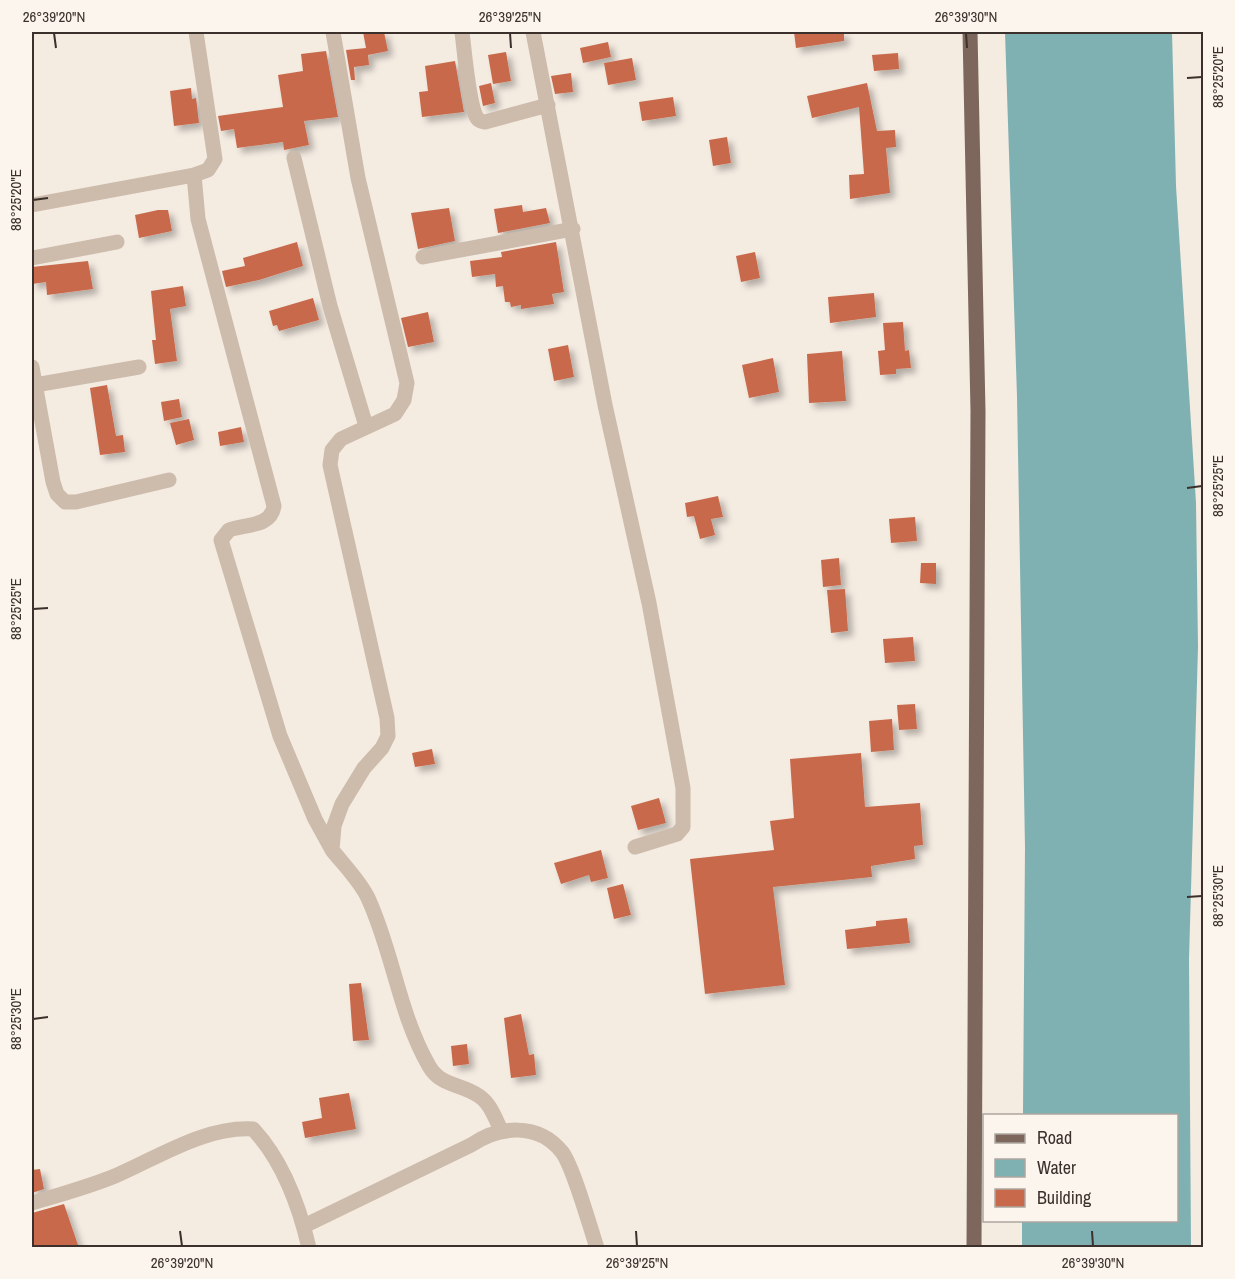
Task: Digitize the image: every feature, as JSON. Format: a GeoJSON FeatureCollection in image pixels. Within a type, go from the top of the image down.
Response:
{"type":"FeatureCollection","features":[{"type":"Feature","properties":{"kind":"main road"},"geometry":{"type":"LineString","coordinates":[[970,32],[978,435],[974,1248]]}},
{"type":"Feature","properties":{"kind":"street"},"geometry":{"type":"LineString","coordinates":[[32,205],[194,175],[208,170],[215,159],[196,32]]}},
{"type":"Feature","properties":{"kind":"street"},"geometry":{"type":"LineString","coordinates":[[332,850],[334,825],[342,804],[388,736],[387,718],[330,465],[332,450],[341,439],[395,414],[404,400],[407,383],[358,178],[333,32]]}},
{"type":"Feature","properties":{"kind":"street"},"geometry":{"type":"LineString","coordinates":[[462,32],[476,117],[480,121],[485,122],[548,105]]}},
{"type":"Feature","properties":{"kind":"street"},"geometry":{"type":"LineString","coordinates":[[533,32],[573,229],[605,405],[649,603],[683,788],[682,827],[677,834],[635,847]]}},
{"type":"Feature","properties":{"kind":"street"},"geometry":{"type":"LineString","coordinates":[[294,158],[330,306],[366,426]]}},
{"type":"Feature","properties":{"kind":"street"},"geometry":{"type":"LineString","coordinates":[[194,175],[198,219],[274,506],[268,521],[229,530],[221,540],[280,736],[315,819],[332,850],[368,897],[413,1029],[428,1064],[435,1076],[445,1084],[480,1096],[488,1104],[501,1130]]}},
{"type":"Feature","properties":{"kind":"street"},"geometry":{"type":"LineString","coordinates":[[423,257],[573,229]]}},
{"type":"Feature","properties":{"kind":"street"},"geometry":{"type":"LineString","coordinates":[[32,258],[117,242]]}},
{"type":"Feature","properties":{"kind":"street"},"geometry":{"type":"LineString","coordinates":[[32,367],[53,482],[57,494],[64,502],[76,502],[169,480]]}},
{"type":"Feature","properties":{"kind":"street"},"geometry":{"type":"LineString","coordinates":[[35,385],[139,367]]}},
{"type":"Feature","properties":{"kind":"street"},"geometry":{"type":"LineString","coordinates":[[32,1203],[113,1176],[198,1140],[238,1128],[253,1129],[271,1148],[304,1226],[309,1248]]}},
{"type":"Feature","properties":{"kind":"street"},"geometry":{"type":"LineString","coordinates":[[304,1226],[501,1130],[521,1129],[543,1137],[563,1154],[597,1248]]}},
{"type":"Feature","properties":{"kind":"water"},"geometry":{"type":"Polygon","coordinates":[[[1005,32],[1172,32],[1176,186],[1196,503],[1198,647],[1189,959],[1191,1247],[1022,1247],[1022,1222],[1178,1222],[1178,1114],[1023,1114],[1025,847],[1017,396],[1005,32]]]}},
{"type":"Feature","properties":{"kind":"building"},"geometry":{"type":"Polygon","coordinates":[[[363,32],[384,32],[388,51],[368,55],[369,65],[354,67],[355,80],[351,80],[346,50],[366,48],[363,32]]]}},
{"type":"Feature","properties":{"kind":"building"},"geometry":{"type":"Polygon","coordinates":[[[794,32],[844,32],[844,41],[796,48],[794,32]]]}},
{"type":"Feature","properties":{"kind":"building"},"geometry":{"type":"Polygon","coordinates":[[[608,42],[611,57],[583,63],[580,48],[608,42]]]}},
{"type":"Feature","properties":{"kind":"building"},"geometry":{"type":"Polygon","coordinates":[[[326,51],[338,117],[304,121],[309,145],[284,150],[283,142],[237,148],[234,129],[221,131],[218,116],[283,107],[278,75],[303,71],[301,54],[326,51]]]}},
{"type":"Feature","properties":{"kind":"building"},"geometry":{"type":"Polygon","coordinates":[[[506,52],[511,81],[493,84],[488,55],[506,52]]]}},
{"type":"Feature","properties":{"kind":"building"},"geometry":{"type":"Polygon","coordinates":[[[898,53],[899,69],[874,71],[872,55],[898,53]]]}},
{"type":"Feature","properties":{"kind":"building"},"geometry":{"type":"Polygon","coordinates":[[[632,58],[636,80],[608,85],[604,63],[632,58]]]}},
{"type":"Feature","properties":{"kind":"building"},"geometry":{"type":"Polygon","coordinates":[[[455,61],[464,112],[422,117],[419,92],[428,91],[425,66],[455,61]]]}},
{"type":"Feature","properties":{"kind":"building"},"geometry":{"type":"Polygon","coordinates":[[[571,73],[573,92],[555,94],[551,76],[571,73]]]}},
{"type":"Feature","properties":{"kind":"building"},"geometry":{"type":"Polygon","coordinates":[[[491,83],[495,103],[483,106],[479,86],[491,83]]]}},
{"type":"Feature","properties":{"kind":"building"},"geometry":{"type":"Polygon","coordinates":[[[867,83],[877,131],[895,130],[896,147],[886,148],[890,193],[850,199],[849,175],[864,174],[859,107],[812,118],[807,96],[867,83]]]}},
{"type":"Feature","properties":{"kind":"building"},"geometry":{"type":"Polygon","coordinates":[[[191,88],[192,99],[196,98],[199,123],[174,126],[170,91],[191,88]]]}},
{"type":"Feature","properties":{"kind":"building"},"geometry":{"type":"Polygon","coordinates":[[[673,97],[676,116],[642,121],[639,102],[673,97]]]}},
{"type":"Feature","properties":{"kind":"building"},"geometry":{"type":"Polygon","coordinates":[[[727,137],[731,163],[713,166],[709,140],[727,137]]]}},
{"type":"Feature","properties":{"kind":"building"},"geometry":{"type":"Polygon","coordinates":[[[522,205],[523,212],[546,208],[550,223],[498,233],[494,209],[522,205]]]}},
{"type":"Feature","properties":{"kind":"building"},"geometry":{"type":"Polygon","coordinates":[[[449,208],[455,241],[418,249],[411,213],[449,208]]]}},
{"type":"Feature","properties":{"kind":"building"},"geometry":{"type":"Polygon","coordinates":[[[168,210],[172,231],[139,238],[135,215],[168,210]]]}},
{"type":"Feature","properties":{"kind":"building"},"geometry":{"type":"Polygon","coordinates":[[[297,242],[303,266],[259,280],[226,287],[222,271],[245,266],[243,258],[297,242]]]}},
{"type":"Feature","properties":{"kind":"building"},"geometry":{"type":"Polygon","coordinates":[[[556,242],[564,292],[552,294],[554,304],[521,309],[521,305],[511,307],[510,302],[505,302],[503,286],[496,287],[495,274],[472,277],[470,261],[502,257],[501,252],[556,242]]]}},
{"type":"Feature","properties":{"kind":"building"},"geometry":{"type":"Polygon","coordinates":[[[755,252],[760,278],[741,282],[736,256],[755,252]]]}},
{"type":"Feature","properties":{"kind":"building"},"geometry":{"type":"Polygon","coordinates":[[[88,261],[93,289],[47,295],[46,282],[32,284],[32,267],[88,261]]]}},
{"type":"Feature","properties":{"kind":"building"},"geometry":{"type":"Polygon","coordinates":[[[183,286],[186,306],[170,309],[177,361],[155,364],[152,340],[156,340],[151,291],[183,286]]]}},
{"type":"Feature","properties":{"kind":"building"},"geometry":{"type":"Polygon","coordinates":[[[874,293],[876,317],[830,323],[828,297],[874,293]]]}},
{"type":"Feature","properties":{"kind":"building"},"geometry":{"type":"Polygon","coordinates":[[[313,298],[319,320],[279,331],[277,325],[273,326],[269,311],[313,298]]]}},
{"type":"Feature","properties":{"kind":"building"},"geometry":{"type":"Polygon","coordinates":[[[428,312],[434,342],[408,347],[401,318],[428,312]]]}},
{"type":"Feature","properties":{"kind":"building"},"geometry":{"type":"Polygon","coordinates":[[[903,322],[905,351],[909,350],[911,368],[896,369],[896,374],[880,375],[878,351],[885,350],[883,323],[903,322]]]}},
{"type":"Feature","properties":{"kind":"building"},"geometry":{"type":"Polygon","coordinates":[[[568,345],[574,377],[554,381],[548,349],[568,345]]]}},
{"type":"Feature","properties":{"kind":"building"},"geometry":{"type":"Polygon","coordinates":[[[842,351],[846,401],[809,403],[807,354],[842,351]]]}},
{"type":"Feature","properties":{"kind":"building"},"geometry":{"type":"Polygon","coordinates":[[[773,358],[779,392],[749,398],[742,365],[773,358]]]}},
{"type":"Feature","properties":{"kind":"building"},"geometry":{"type":"Polygon","coordinates":[[[107,385],[116,436],[123,435],[125,452],[100,455],[90,388],[107,385]]]}},
{"type":"Feature","properties":{"kind":"building"},"geometry":{"type":"Polygon","coordinates":[[[179,399],[182,417],[164,421],[161,402],[179,399]]]}},
{"type":"Feature","properties":{"kind":"building"},"geometry":{"type":"Polygon","coordinates":[[[189,419],[194,440],[176,445],[170,423],[189,419]]]}},
{"type":"Feature","properties":{"kind":"building"},"geometry":{"type":"Polygon","coordinates":[[[241,427],[244,442],[220,446],[218,432],[241,427]]]}},
{"type":"Feature","properties":{"kind":"building"},"geometry":{"type":"Polygon","coordinates":[[[718,496],[723,517],[711,519],[715,535],[700,539],[694,516],[687,517],[685,503],[718,496]]]}},
{"type":"Feature","properties":{"kind":"building"},"geometry":{"type":"Polygon","coordinates":[[[915,517],[917,541],[891,543],[889,519],[915,517]]]}},
{"type":"Feature","properties":{"kind":"building"},"geometry":{"type":"Polygon","coordinates":[[[839,558],[841,585],[823,587],[821,560],[839,558]]]}},
{"type":"Feature","properties":{"kind":"building"},"geometry":{"type":"Polygon","coordinates":[[[921,563],[936,563],[936,584],[920,583],[921,563]]]}},
{"type":"Feature","properties":{"kind":"building"},"geometry":{"type":"Polygon","coordinates":[[[845,589],[848,631],[831,633],[827,590],[845,589]]]}},
{"type":"Feature","properties":{"kind":"building"},"geometry":{"type":"Polygon","coordinates":[[[913,637],[915,661],[885,663],[883,639],[913,637]]]}},
{"type":"Feature","properties":{"kind":"building"},"geometry":{"type":"Polygon","coordinates":[[[915,704],[917,729],[899,730],[897,705],[915,704]]]}},
{"type":"Feature","properties":{"kind":"building"},"geometry":{"type":"Polygon","coordinates":[[[892,719],[894,750],[871,752],[869,721],[892,719]]]}},
{"type":"Feature","properties":{"kind":"building"},"geometry":{"type":"Polygon","coordinates":[[[432,749],[435,764],[415,767],[412,753],[432,749]]]}},
{"type":"Feature","properties":{"kind":"building"},"geometry":{"type":"Polygon","coordinates":[[[861,753],[865,807],[920,803],[923,845],[914,846],[915,859],[871,866],[872,877],[773,887],[785,985],[705,994],[690,859],[774,850],[770,821],[794,818],[790,759],[861,753]]]}},
{"type":"Feature","properties":{"kind":"building"},"geometry":{"type":"Polygon","coordinates":[[[659,798],[666,823],[638,830],[631,806],[659,798]]]}},
{"type":"Feature","properties":{"kind":"building"},"geometry":{"type":"Polygon","coordinates":[[[601,850],[608,878],[591,882],[589,875],[561,884],[554,863],[601,850]]]}},
{"type":"Feature","properties":{"kind":"building"},"geometry":{"type":"Polygon","coordinates":[[[623,884],[631,915],[614,919],[607,888],[623,884]]]}},
{"type":"Feature","properties":{"kind":"building"},"geometry":{"type":"Polygon","coordinates":[[[907,918],[910,943],[847,949],[845,930],[876,926],[876,921],[907,918]]]}},
{"type":"Feature","properties":{"kind":"building"},"geometry":{"type":"Polygon","coordinates":[[[361,983],[369,1040],[353,1041],[349,984],[361,983]]]}},
{"type":"Feature","properties":{"kind":"building"},"geometry":{"type":"Polygon","coordinates":[[[521,1014],[529,1055],[534,1054],[536,1075],[511,1078],[504,1018],[521,1014]]]}},
{"type":"Feature","properties":{"kind":"building"},"geometry":{"type":"Polygon","coordinates":[[[467,1044],[469,1064],[453,1066],[451,1046],[467,1044]]]}},
{"type":"Feature","properties":{"kind":"building"},"geometry":{"type":"Polygon","coordinates":[[[349,1093],[356,1129],[305,1138],[302,1122],[322,1118],[319,1098],[349,1093]]]}},
{"type":"Feature","properties":{"kind":"building"},"geometry":{"type":"Polygon","coordinates":[[[40,1169],[44,1189],[32,1193],[32,1170],[40,1169]]]}},
{"type":"Feature","properties":{"kind":"building"},"geometry":{"type":"Polygon","coordinates":[[[64,1204],[79,1248],[32,1248],[32,1213],[64,1204]]]}}]}
